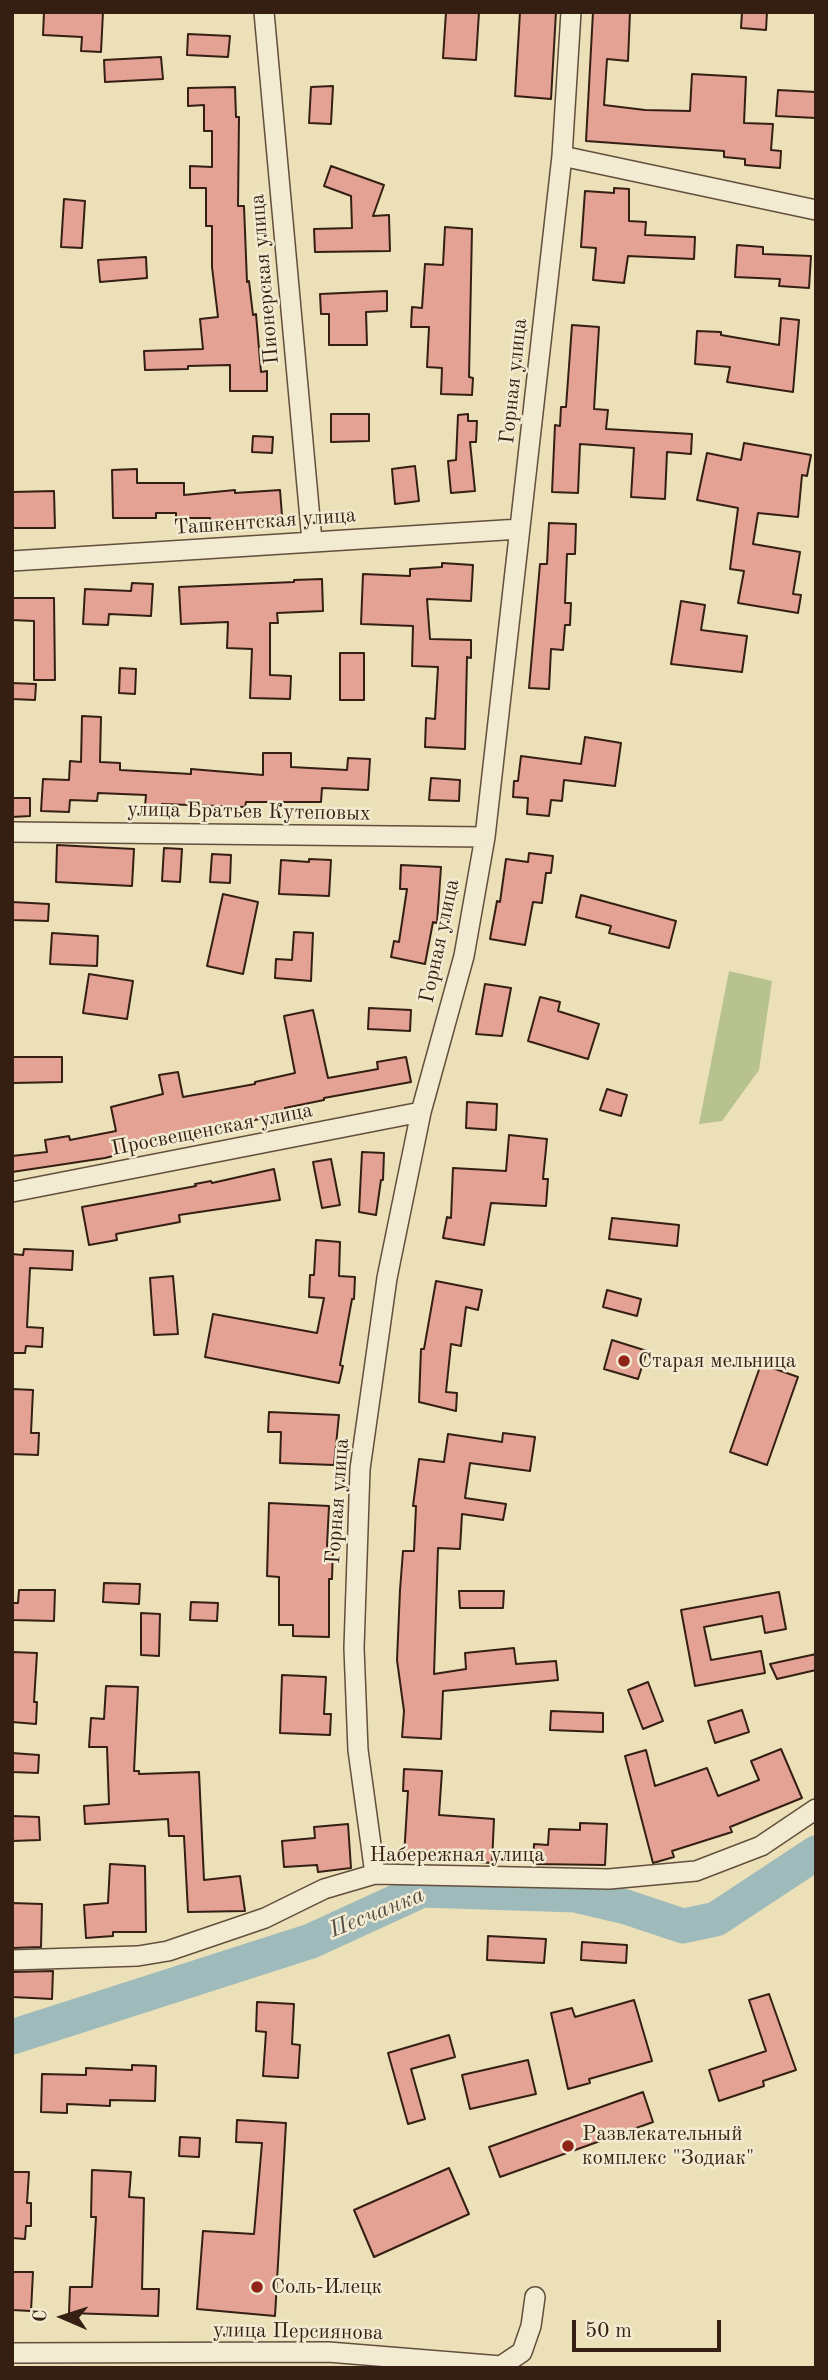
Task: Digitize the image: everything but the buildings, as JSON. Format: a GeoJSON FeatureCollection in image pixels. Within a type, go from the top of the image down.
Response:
{"type":"FeatureCollection","features":[{"type":"Feature","properties":{"kind":"street","name":"Пионерская улица"},"geometry":{"type":"LineString","coordinates":[[264,12],[312,541]]}},
{"type":"Feature","properties":{"kind":"street","name":"Горная улица"},"geometry":{"type":"LineString","coordinates":[[375,1874],[358,1750],[354,1648],[360,1469],[387,1278],[421,1112],[464,956],[485,837],[562,156],[571,12]]}},
{"type":"Feature","properties":{"kind":"street"},"geometry":{"type":"LineString","coordinates":[[562,156],[816,210]]}},
{"type":"Feature","properties":{"kind":"street","name":"Ташкентская улица"},"geometry":{"type":"LineString","coordinates":[[12,561],[520,529]]}},
{"type":"Feature","properties":{"kind":"street","name":"улица Братьев Кутеповых"},"geometry":{"type":"LineString","coordinates":[[12,832],[485,837]]}},
{"type":"Feature","properties":{"kind":"street","name":"Просвещенская улица"},"geometry":{"type":"LineString","coordinates":[[12,1192],[421,1112]]}},
{"type":"Feature","properties":{"kind":"street","name":"Набережная улица"},"geometry":{"type":"LineString","coordinates":[[12,1959],[138,1956],[168,1951],[265,1917],[324,1889],[375,1874],[609,1879],[696,1871],[761,1846],[816,1809]]}},
{"type":"Feature","properties":{"kind":"street","name":"улица Персиянова"},"geometry":{"type":"LineString","coordinates":[[12,2353],[328,2352],[500,2366],[522,2351],[531,2326],[535,2297]]}},
{"type":"Feature","properties":{"kind":"green space"},"geometry":{"type":"Polygon","coordinates":[[[729,971],[772,981],[759,1070],[722,1121],[699,1124],[729,971]]]}},
{"type":"Feature","properties":{"kind":"waterway","name":"Песчанка"},"geometry":{"type":"LineString","coordinates":[[12,2037],[311,1941],[422,1890],[575,1895],[626,1907],[683,1926],[716,1919],[816,1853]]}},
{"type":"Feature","properties":{"kind":"place","name":"Старая мельница"},"geometry":{"type":"Point","coordinates":[624,1361]}},
{"type":"Feature","properties":{"kind":"place","name":"Развлекательный комплекс \"Зодиак\""},"geometry":{"type":"Point","coordinates":[568,2146]}},
{"type":"Feature","properties":{"kind":"place","name":"Соль-Илецк"},"geometry":{"type":"Point","coordinates":[257,2287]}}]}
